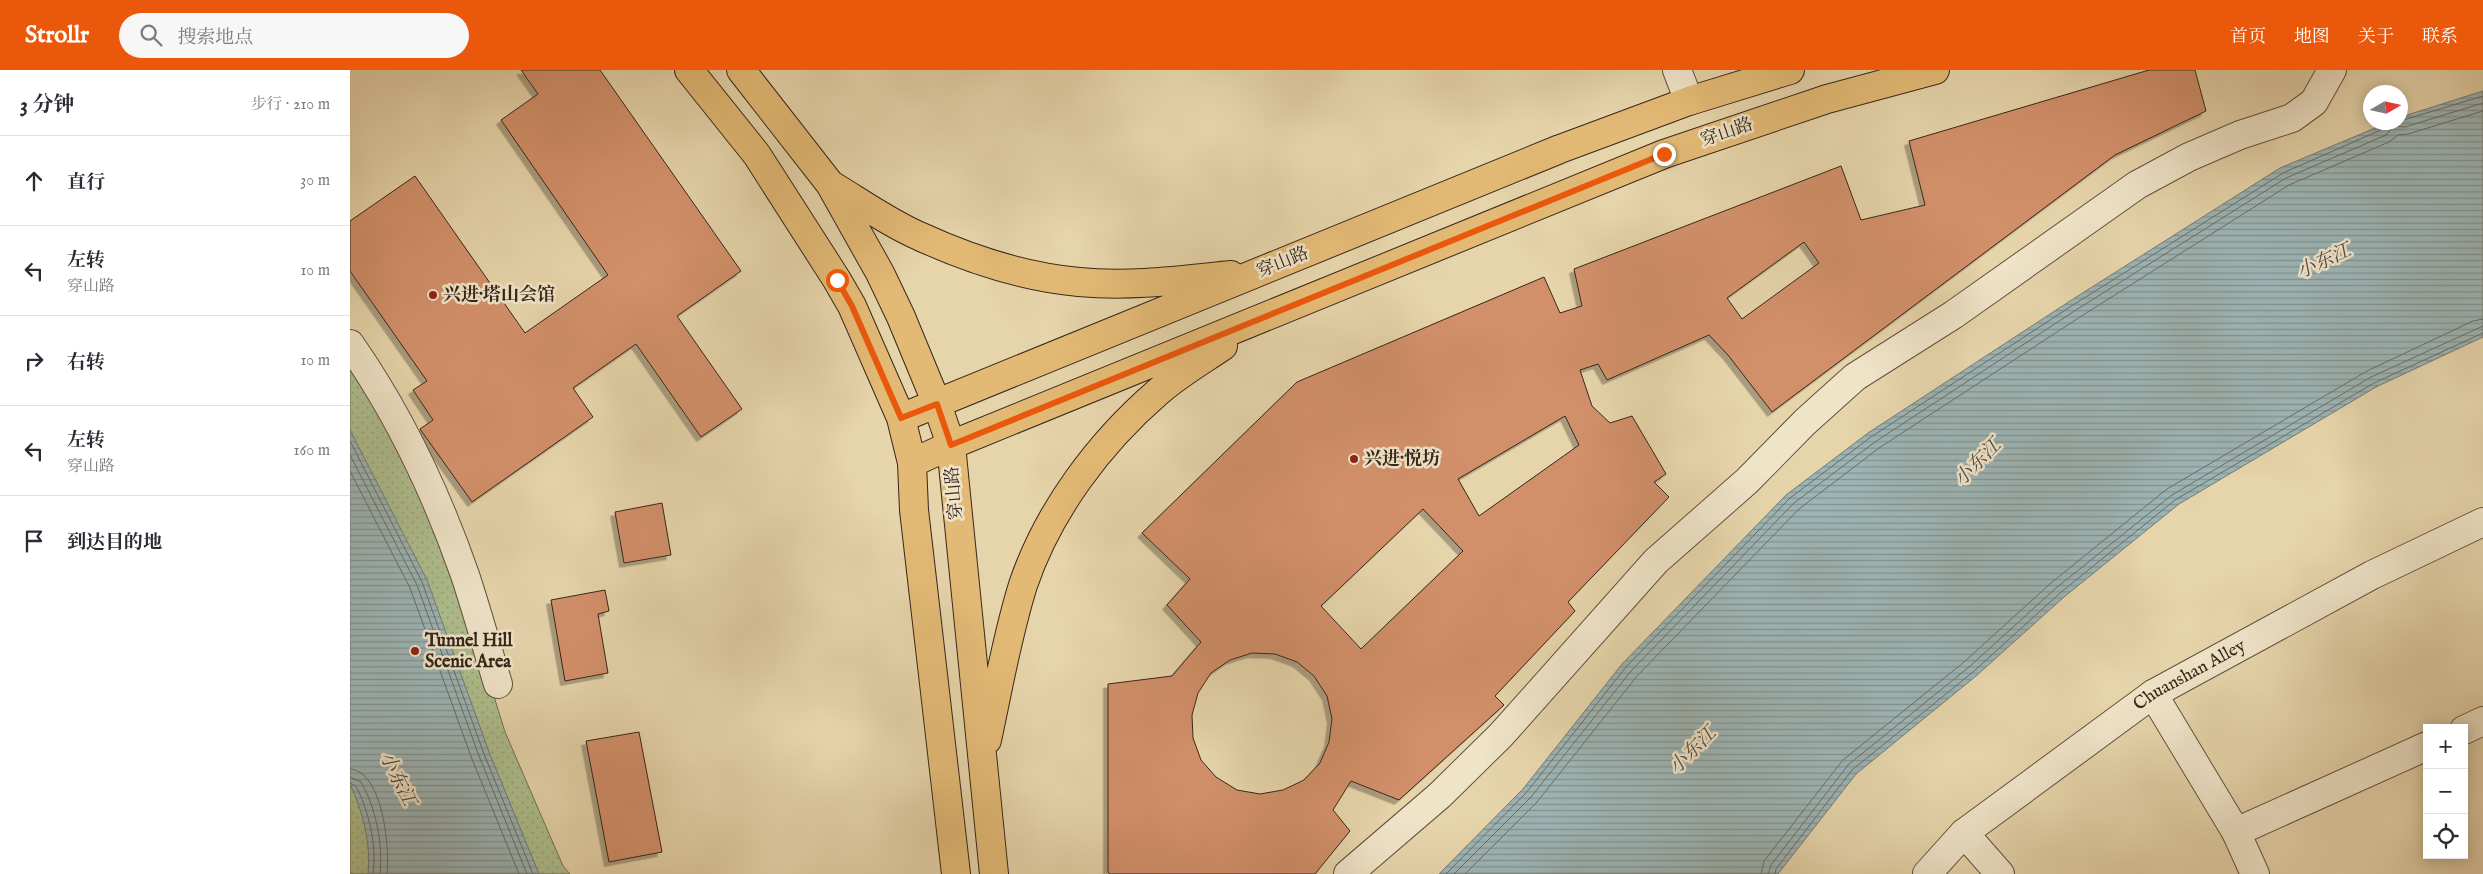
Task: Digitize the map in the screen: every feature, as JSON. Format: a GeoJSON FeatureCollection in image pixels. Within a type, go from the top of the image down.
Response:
{"type":"FeatureCollection","features":[{"type":"Feature","properties":{"kind":"main road"},"geometry":{"type":"LineString","coordinates":[[689,70],[757,155],[837,280],[852,306],[901,418],[912,463],[914,510],[956,874]]}},
{"type":"Feature","properties":{"kind":"main road"},"geometry":{"type":"LineString","coordinates":[[742,70],[830,184],[880,273],[901,317],[937,404],[951,445],[912,463]]}},
{"type":"Feature","properties":{"kind":"main road","name":"穿山路"},"geometry":{"type":"LineString","coordinates":[[901,418],[1560,149],[1689,100],[1790,70]]}},
{"type":"Feature","properties":{"kind":"main road","name":"穿山路"},"geometry":{"type":"LineString","coordinates":[[994,874],[951,445],[1664,154],[1826,99],[1934,70]]}},
{"type":"Feature","properties":{"kind":"main road"},"geometry":{"type":"LineString","coordinates":[[830,184],[917,236],[970,257],[1044,277],[1080,282],[1151,283],[1260,273]]}},
{"type":"Feature","properties":{"kind":"main road"},"geometry":{"type":"LineString","coordinates":[[982,766],[1014,616],[1035,556],[1057,513],[1096,455],[1123,424],[1159,390],[1263,318]]}},
{"type":"Feature","properties":{"kind":"street"},"geometry":{"type":"LineString","coordinates":[[1677,70],[1689,100]]}},
{"type":"Feature","properties":{"kind":"street"},"geometry":{"type":"LineString","coordinates":[[1348,874],[1440,795],[1501,735],[1656,561],[1747,481],[1805,422],[1855,377],[1953,315],[2137,185],[2189,156],[2240,135],[2292,118],[2314,102],[2332,70]]}},
{"type":"Feature","properties":{"kind":"street"},"geometry":{"type":"LineString","coordinates":[[350,344],[402,431],[436,503],[465,574],[498,684]]}},
{"type":"Feature","properties":{"kind":"street","name":"Chuanshan Alley"},"geometry":{"type":"LineString","coordinates":[[1928,874],[1964,833],[2152,694],[2372,574],[2483,522]]}},
{"type":"Feature","properties":{"kind":"street"},"geometry":{"type":"LineString","coordinates":[[2152,694],[2236,832],[2255,874]]}},
{"type":"Feature","properties":{"kind":"street"},"geometry":{"type":"LineString","coordinates":[[2468,728],[2483,721]]}},
{"type":"Feature","properties":{"kind":"street"},"geometry":{"type":"LineString","coordinates":[[2236,832],[2423,748]]}},
{"type":"Feature","properties":{"kind":"street"},"geometry":{"type":"LineString","coordinates":[[1964,833],[2000,874]]}},
{"type":"Feature","properties":{"kind":"green space","name":"Tunnel Hill Scenic Area"},"geometry":{"type":"Polygon","coordinates":[[[350,370],[399,444],[455,570],[505,732],[563,866],[570,874],[350,874],[350,370]]]}},
{"type":"Feature","properties":{"kind":"water","name":"小东江"},"geometry":{"type":"Polygon","coordinates":[[[2483,91],[2483,337],[2376,387],[2179,504],[2064,597],[1976,676],[1856,774],[1778,874],[1439,874],[1523,789],[1622,664],[1786,495],[1868,433],[2070,301],[2280,168],[2370,130],[2408,130],[2408,115],[2483,91]]]}},
{"type":"Feature","properties":{"kind":"water","name":"Tunnel Hill Scenic Area"},"geometry":{"type":"Polygon","coordinates":[[[350,430],[427,580],[489,752],[539,874],[368,874],[369,862],[365,828],[350,784],[350,430]]]}},
{"type":"Feature","properties":{"kind":"building","name":"兴进·塔山会馆"},"geometry":{"type":"Polygon","coordinates":[[[521,70],[600,70],[741,271],[677,316],[742,409],[701,437],[636,344],[573,388],[593,417],[472,502],[420,429],[433,420],[413,390],[427,381],[350,271],[350,221],[415,176],[525,333],[608,275],[501,120],[538,94],[521,70]]]}},
{"type":"Feature","properties":{"kind":"building","name":"兴进·悦坊"},"geometry":{"type":"Polygon","coordinates":[[[2149,70],[2195,70],[2206,111],[2115,155],[1772,412],[1728,355],[1709,335],[1607,380],[1598,364],[1580,370],[1592,406],[1610,423],[1632,416],[1666,474],[1654,482],[1669,497],[1568,602],[1575,611],[1495,696],[1504,705],[1399,800],[1351,781],[1333,810],[1350,831],[1315,874],[1110,874],[1108,872],[1108,684],[1172,676],[1201,642],[1167,605],[1190,579],[1142,533],[1297,382],[1544,277],[1560,313],[1582,306],[1574,269],[1841,166],[1861,220],[1925,205],[1909,141],[2149,70]],[[1804,242],[1727,298],[1742,319],[1819,263],[1804,242]],[[1565,416],[1458,479],[1479,516],[1579,445],[1565,416]],[[1423,509],[1321,606],[1361,649],[1463,551],[1423,509]],[[1252,653],[1230,660],[1211,673],[1198,693],[1192,715],[1193,738],[1201,760],[1216,777],[1237,790],[1260,794],[1283,790],[1304,780],[1320,763],[1329,742],[1332,719],[1327,696],[1314,676],[1297,662],[1275,654],[1252,653]]]}},
{"type":"Feature","properties":{"kind":"building"},"geometry":{"type":"Polygon","coordinates":[[[662,503],[671,555],[624,563],[615,512],[662,503]]]}},
{"type":"Feature","properties":{"kind":"building"},"geometry":{"type":"Polygon","coordinates":[[[605,590],[609,611],[598,614],[608,673],[565,681],[551,600],[605,590]]]}},
{"type":"Feature","properties":{"kind":"building"},"geometry":{"type":"Polygon","coordinates":[[[639,732],[662,852],[609,862],[586,741],[639,732]]]}},
{"type":"Feature","properties":{"kind":"place","name":"兴进·塔山会馆"},"geometry":{"type":"Point","coordinates":[433,295]}},
{"type":"Feature","properties":{"kind":"place","name":"兴进·悦坊"},"geometry":{"type":"Point","coordinates":[1354,459]}},
{"type":"Feature","properties":{"kind":"place","name":"Tunnel Hill Scenic Area"},"geometry":{"type":"Point","coordinates":[415,651]}},
{"type":"Feature","properties":{"kind":"route"},"geometry":{"type":"LineString","coordinates":[[837,280],[852,306],[901,418],[937,404],[951,445],[1664,154]]}}]}
